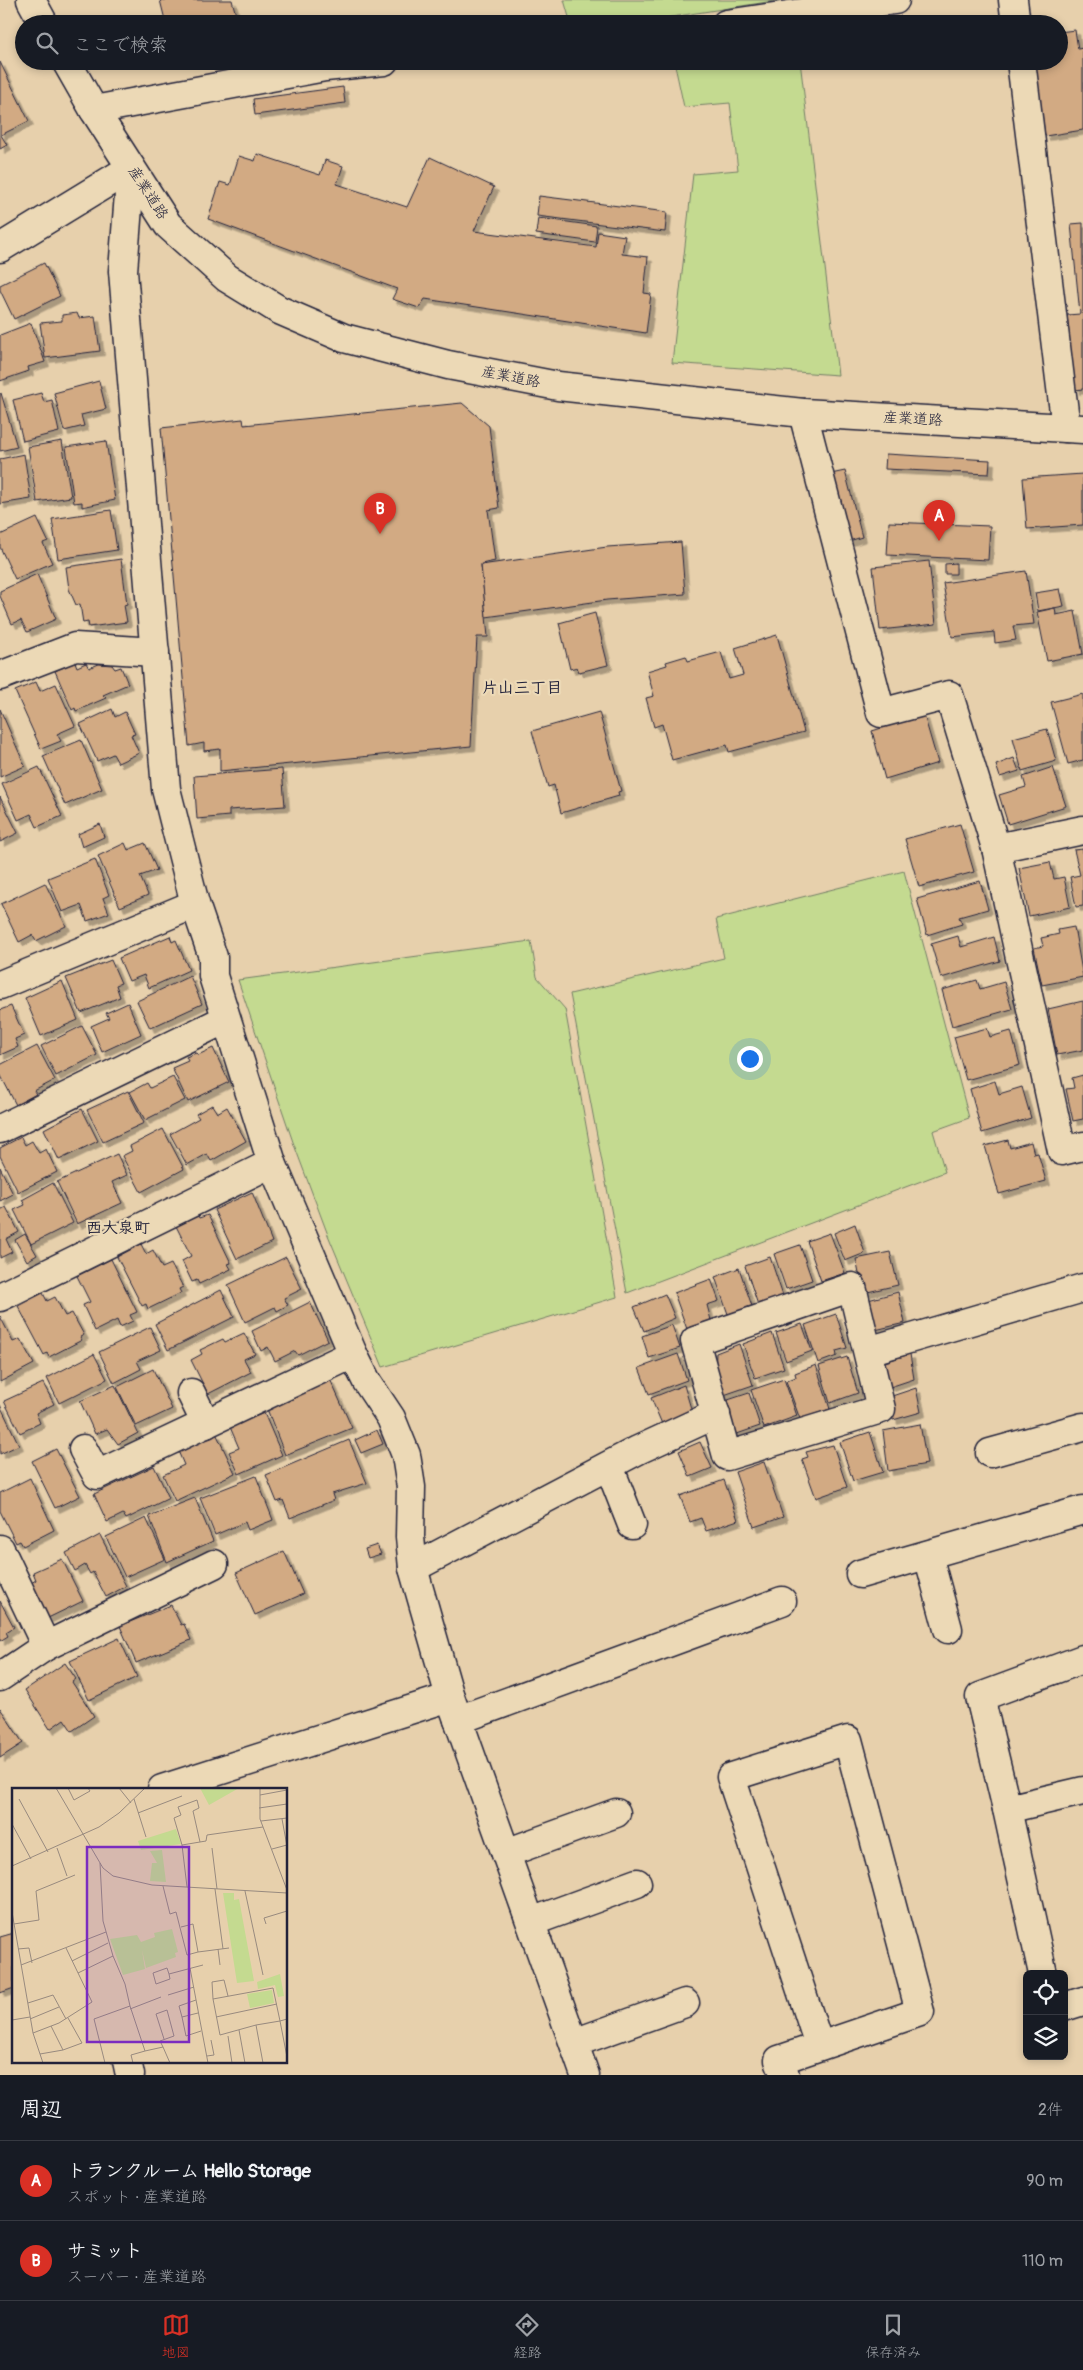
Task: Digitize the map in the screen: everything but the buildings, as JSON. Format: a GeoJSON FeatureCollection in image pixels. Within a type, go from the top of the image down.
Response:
{"type":"FeatureCollection","features":[{"type":"Feature","properties":{"kind":"street"},"geometry":{"type":"LineString","coordinates":[[31,0],[39,15]]}},
{"type":"Feature","properties":{"kind":"street"},"geometry":{"type":"LineString","coordinates":[[789,15],[895,0]]}},
{"type":"Feature","properties":{"kind":"street"},"geometry":{"type":"LineString","coordinates":[[1013,0],[1015,15]]}},
{"type":"Feature","properties":{"kind":"street","name":"産業道路"},"geometry":{"type":"LineString","coordinates":[[71,70],[94,110],[168,225],[227,278],[279,310],[344,338],[448,365],[558,386],[803,413],[1074,429]]}},
{"type":"Feature","properties":{"kind":"street"},"geometry":{"type":"LineString","coordinates":[[94,110],[313,70]]}},
{"type":"Feature","properties":{"kind":"street"},"geometry":{"type":"LineString","coordinates":[[1022,70],[1074,429]]}},
{"type":"Feature","properties":{"kind":"street"},"geometry":{"type":"LineString","coordinates":[[0,248],[131,168]]}},
{"type":"Feature","properties":{"kind":"street"},"geometry":{"type":"LineString","coordinates":[[131,168],[123,271],[166,789],[195,904],[213,958],[213,976],[272,1163],[353,1354],[367,1382],[391,1418],[406,1455],[411,1487],[410,1537],[413,1568],[454,1708],[585,2075]]}},
{"type":"Feature","properties":{"kind":"street"},"geometry":{"type":"LineString","coordinates":[[803,413],[881,713],[949,695],[996,848],[1062,1151],[1083,1146]]}},
{"type":"Feature","properties":{"kind":"street"},"geometry":{"type":"LineString","coordinates":[[0,676],[75,646],[155,652]]}},
{"type":"Feature","properties":{"kind":"street"},"geometry":{"type":"LineString","coordinates":[[996,848],[1083,830]]}},
{"type":"Feature","properties":{"kind":"street"},"geometry":{"type":"LineString","coordinates":[[0,985],[195,904]]}},
{"type":"Feature","properties":{"kind":"street"},"geometry":{"type":"LineString","coordinates":[[0,1130],[226,1019]]}},
{"type":"Feature","properties":{"kind":"street"},"geometry":{"type":"LineString","coordinates":[[0,1296],[272,1163]]}},
{"type":"Feature","properties":{"kind":"street"},"geometry":{"type":"LineString","coordinates":[[852,1287],[868,1352],[881,1409],[727,1456],[695,1341],[852,1287]]}},
{"type":"Feature","properties":{"kind":"street"},"geometry":{"type":"LineString","coordinates":[[868,1352],[1083,1288]]}},
{"type":"Feature","properties":{"kind":"street"},"geometry":{"type":"LineString","coordinates":[[83,1449],[96,1475],[353,1354]]}},
{"type":"Feature","properties":{"kind":"street"},"geometry":{"type":"LineString","coordinates":[[191,1393],[206,1424]]}},
{"type":"Feature","properties":{"kind":"street"},"geometry":{"type":"LineString","coordinates":[[413,1568],[609,1466],[716,1414]]}},
{"type":"Feature","properties":{"kind":"street"},"geometry":{"type":"LineString","coordinates":[[990,1453],[1083,1427]]}},
{"type":"Feature","properties":{"kind":"street"},"geometry":{"type":"LineString","coordinates":[[609,1466],[632,1525]]}},
{"type":"Feature","properties":{"kind":"street"},"geometry":{"type":"LineString","coordinates":[[860,1574],[1083,1510]]}},
{"type":"Feature","properties":{"kind":"street"},"geometry":{"type":"LineString","coordinates":[[0,1549],[46,1646]]}},
{"type":"Feature","properties":{"kind":"street"},"geometry":{"type":"LineString","coordinates":[[928,1555],[948,1629]]}},
{"type":"Feature","properties":{"kind":"street"},"geometry":{"type":"LineString","coordinates":[[0,1677],[46,1646],[214,1564]]}},
{"type":"Feature","properties":{"kind":"street"},"geometry":{"type":"LineString","coordinates":[[166,1788],[454,1708],[782,1601]]}},
{"type":"Feature","properties":{"kind":"street"},"geometry":{"type":"LineString","coordinates":[[1042,1970],[980,1697],[1083,1659]]}},
{"type":"Feature","properties":{"kind":"street"},"geometry":{"type":"LineString","coordinates":[[785,2075],[779,2060],[920,2012],[848,1740],[731,1777],[819,2046]]}},
{"type":"Feature","properties":{"kind":"street"},"geometry":{"type":"LineString","coordinates":[[1007,1809],[1083,1791]]}},
{"type":"Feature","properties":{"kind":"street"},"geometry":{"type":"LineString","coordinates":[[506,1853],[616,1813]]}},
{"type":"Feature","properties":{"kind":"street"},"geometry":{"type":"LineString","coordinates":[[531,1922],[637,1882]]}},
{"type":"Feature","properties":{"kind":"street"},"geometry":{"type":"LineString","coordinates":[[1068,2006],[1083,2001]]}},
{"type":"Feature","properties":{"kind":"street"},"geometry":{"type":"LineString","coordinates":[[574,2043],[685,2003]]}},
{"type":"Feature","properties":{"kind":"street"},"geometry":{"type":"LineString","coordinates":[[127,2062],[130,2075]]}},
{"type":"Feature","properties":{"kind":"green space"},"geometry":{"type":"Polygon","coordinates":[[[564,0],[780,0],[684,15],[568,15],[564,0]]]}},
{"type":"Feature","properties":{"kind":"green space"},"geometry":{"type":"Polygon","coordinates":[[[676,70],[801,70],[838,375],[672,363],[693,174],[738,170],[730,103],[684,107],[676,70]]]}},
{"type":"Feature","properties":{"kind":"green space"},"geometry":{"type":"Polygon","coordinates":[[[904,871],[969,1118],[933,1131],[945,1172],[627,1293],[570,994],[724,958],[716,919],[904,871]]]}},
{"type":"Feature","properties":{"kind":"green space"},"geometry":{"type":"Polygon","coordinates":[[[531,941],[537,977],[565,1009],[617,1297],[383,1367],[328,1235],[293,1142],[238,980],[531,941]]]}},
{"type":"Feature","properties":{"kind":"place","name":"サミット"},"geometry":{"type":"Point","coordinates":[380,534]}},
{"type":"Feature","properties":{"kind":"place","name":"トランクルーム Hello Storage"},"geometry":{"type":"Point","coordinates":[939,541]}},
{"type":"Feature","properties":{"kind":"district","name":"片山三丁目"},"geometry":{"type":"Point","coordinates":[522,688]}},
{"type":"Feature","properties":{"kind":"district","name":"西大泉町"},"geometry":{"type":"Point","coordinates":[118,1228]}}]}
